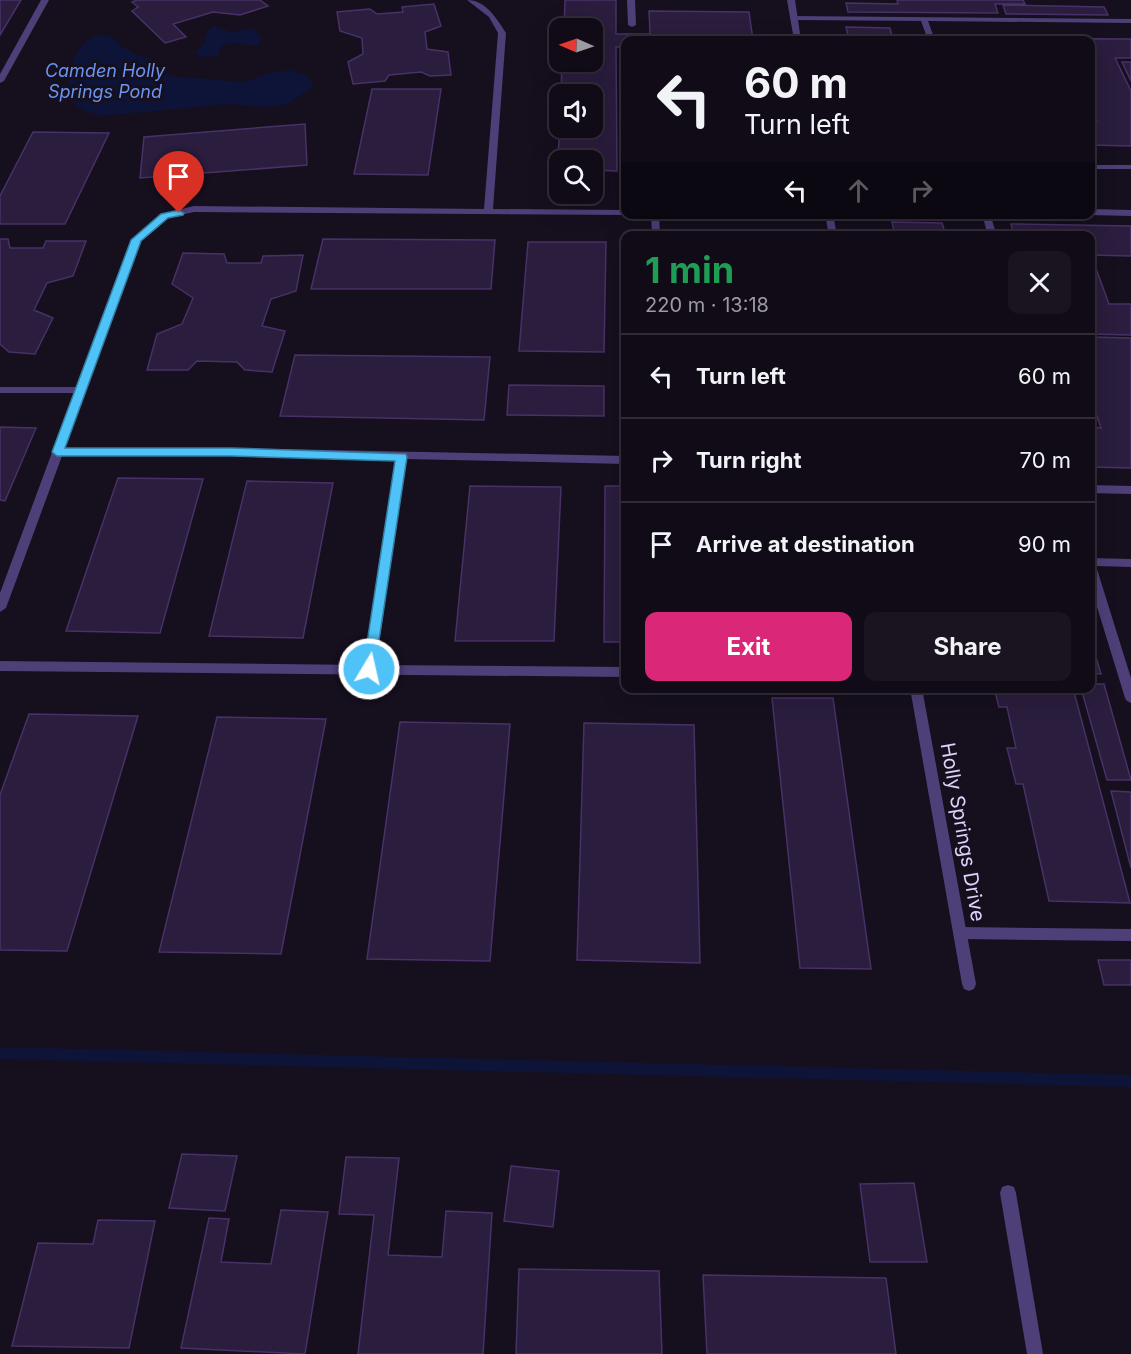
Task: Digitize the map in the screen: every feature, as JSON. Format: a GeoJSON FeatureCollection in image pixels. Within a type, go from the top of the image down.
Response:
{"type":"FeatureCollection","features":[{"type":"Feature","properties":{"kind":"street"},"geometry":{"type":"LineString","coordinates":[[0,81],[45,0]]}},
{"type":"Feature","properties":{"kind":"street"},"geometry":{"type":"LineString","coordinates":[[471,0],[492,16],[502,33],[488,212]]}},
{"type":"Feature","properties":{"kind":"street"},"geometry":{"type":"LineString","coordinates":[[631,0],[632,25]]}},
{"type":"Feature","properties":{"kind":"street"},"geometry":{"type":"LineString","coordinates":[[791,0],[797,36]]}},
{"type":"Feature","properties":{"kind":"street"},"geometry":{"type":"LineString","coordinates":[[794,18],[1131,21]]}},
{"type":"Feature","properties":{"kind":"street"},"geometry":{"type":"LineString","coordinates":[[924,19],[930,36]]}},
{"type":"Feature","properties":{"kind":"street"},"geometry":{"type":"LineString","coordinates":[[1095,167],[1131,167]]}},
{"type":"Feature","properties":{"kind":"street"},"geometry":{"type":"LineString","coordinates":[[0,608],[136,240],[164,216],[194,209],[621,213]]}},
{"type":"Feature","properties":{"kind":"street"},"geometry":{"type":"LineString","coordinates":[[1095,212],[1131,213]]}},
{"type":"Feature","properties":{"kind":"street"},"geometry":{"type":"LineString","coordinates":[[0,390],[81,390]]}},
{"type":"Feature","properties":{"kind":"street"},"geometry":{"type":"LineString","coordinates":[[57,452],[232,452],[621,460]]}},
{"type":"Feature","properties":{"kind":"street"},"geometry":{"type":"LineString","coordinates":[[369,669],[401,457]]}},
{"type":"Feature","properties":{"kind":"street"},"geometry":{"type":"LineString","coordinates":[[1095,489],[1131,490]]}},
{"type":"Feature","properties":{"kind":"street"},"geometry":{"type":"LineString","coordinates":[[1095,563],[1131,563]]}},
{"type":"Feature","properties":{"kind":"street"},"geometry":{"type":"LineString","coordinates":[[1095,579],[1131,698]]}},
{"type":"Feature","properties":{"kind":"street"},"geometry":{"type":"LineString","coordinates":[[0,666],[621,672]]}},
{"type":"Feature","properties":{"kind":"street","name":"Holly Springs Drive"},"geometry":{"type":"LineString","coordinates":[[917,693],[969,984]]}},
{"type":"Feature","properties":{"kind":"street"},"geometry":{"type":"LineString","coordinates":[[960,933],[1131,935]]}},
{"type":"Feature","properties":{"kind":"street"},"geometry":{"type":"LineString","coordinates":[[1008,1193],[1035,1354]]}},
{"type":"Feature","properties":{"kind":"water"},"geometry":{"type":"Polygon","coordinates":[[[214,26],[232,32],[253,28],[261,37],[258,46],[229,43],[220,49],[218,56],[201,57],[195,53],[206,42],[204,38],[209,29],[214,26]]]}},
{"type":"Feature","properties":{"kind":"water","name":"Camden Holly Springs Pond"},"geometry":{"type":"Polygon","coordinates":[[[101,35],[111,36],[121,46],[137,55],[154,59],[162,71],[172,76],[244,82],[269,73],[290,70],[306,75],[314,86],[286,105],[262,107],[229,104],[101,116],[83,110],[67,98],[71,69],[78,51],[92,38],[101,35]]]}},
{"type":"Feature","properties":{"kind":"building"},"geometry":{"type":"Polygon","coordinates":[[[0,0],[21,0],[0,35],[0,0]]]}},
{"type":"Feature","properties":{"kind":"building"},"geometry":{"type":"Polygon","coordinates":[[[137,0],[260,0],[268,6],[240,15],[213,12],[173,24],[186,37],[165,43],[132,11],[138,7],[132,2],[137,0]]]}},
{"type":"Feature","properties":{"kind":"building"},"geometry":{"type":"Polygon","coordinates":[[[565,0],[616,0],[616,34],[650,34],[649,11],[749,12],[752,36],[621,36],[621,47],[616,47],[617,171],[603,170],[603,150],[558,150],[559,138],[603,138],[603,84],[561,84],[562,72],[603,72],[603,18],[564,18],[565,0]]]}},
{"type":"Feature","properties":{"kind":"building"},"geometry":{"type":"Polygon","coordinates":[[[897,0],[1023,0],[1025,4],[995,4],[998,13],[848,12],[846,3],[898,4],[897,0]]]}},
{"type":"Feature","properties":{"kind":"building"},"geometry":{"type":"Polygon","coordinates":[[[434,4],[441,26],[425,32],[427,49],[448,52],[451,75],[430,76],[421,72],[389,75],[385,81],[353,84],[348,62],[363,54],[362,38],[340,31],[337,12],[370,9],[377,14],[403,12],[402,7],[434,4]]]}},
{"type":"Feature","properties":{"kind":"building"},"geometry":{"type":"Polygon","coordinates":[[[1003,5],[1104,7],[1108,15],[1006,14],[1003,5]]]}},
{"type":"Feature","properties":{"kind":"building"},"geometry":{"type":"Polygon","coordinates":[[[846,27],[890,28],[892,36],[848,36],[846,27]]]}},
{"type":"Feature","properties":{"kind":"building"},"geometry":{"type":"Polygon","coordinates":[[[1095,39],[1131,39],[1131,58],[1115,58],[1131,91],[1131,146],[1095,145],[1095,121],[1097,121],[1095,117],[1095,39]]]}},
{"type":"Feature","properties":{"kind":"building"},"geometry":{"type":"Polygon","coordinates":[[[1122,62],[1131,62],[1131,81],[1122,62]]]}},
{"type":"Feature","properties":{"kind":"building"},"geometry":{"type":"Polygon","coordinates":[[[372,89],[441,89],[428,175],[354,174],[372,89]]]}},
{"type":"Feature","properties":{"kind":"building"},"geometry":{"type":"Polygon","coordinates":[[[305,124],[307,165],[140,178],[144,137],[305,124]]]}},
{"type":"Feature","properties":{"kind":"building"},"geometry":{"type":"Polygon","coordinates":[[[33,132],[109,133],[65,224],[0,224],[0,196],[33,132]]]}},
{"type":"Feature","properties":{"kind":"building"},"geometry":{"type":"Polygon","coordinates":[[[892,222],[942,223],[944,231],[894,231],[892,222]]]}},
{"type":"Feature","properties":{"kind":"building"},"geometry":{"type":"Polygon","coordinates":[[[1011,224],[1131,226],[1131,256],[1095,255],[1095,231],[1013,231],[1011,224]]]}},
{"type":"Feature","properties":{"kind":"building"},"geometry":{"type":"Polygon","coordinates":[[[0,239],[8,239],[10,248],[43,248],[46,241],[86,241],[73,276],[47,283],[34,310],[53,318],[35,354],[9,352],[0,344],[0,239]]]}},
{"type":"Feature","properties":{"kind":"building"},"geometry":{"type":"Polygon","coordinates":[[[323,239],[495,240],[491,289],[311,289],[323,239]]]}},
{"type":"Feature","properties":{"kind":"building"},"geometry":{"type":"Polygon","coordinates":[[[528,242],[606,242],[604,352],[519,351],[528,242]]]}},
{"type":"Feature","properties":{"kind":"building"},"geometry":{"type":"Polygon","coordinates":[[[183,253],[224,254],[227,263],[261,263],[263,256],[303,255],[296,291],[271,299],[262,326],[285,331],[272,372],[245,370],[237,362],[197,361],[188,370],[147,370],[157,334],[182,324],[193,298],[172,284],[183,253]]]}},
{"type":"Feature","properties":{"kind":"building"},"geometry":{"type":"Polygon","coordinates":[[[1095,266],[1109,304],[1131,304],[1131,335],[1095,334],[1095,266]]]}},
{"type":"Feature","properties":{"kind":"building"},"geometry":{"type":"Polygon","coordinates":[[[1095,337],[1131,338],[1131,468],[1095,467],[1095,427],[1101,428],[1095,411],[1095,337]]]}},
{"type":"Feature","properties":{"kind":"building"},"geometry":{"type":"Polygon","coordinates":[[[295,355],[490,357],[484,420],[280,416],[295,355]]]}},
{"type":"Feature","properties":{"kind":"building"},"geometry":{"type":"Polygon","coordinates":[[[509,385],[604,386],[604,416],[507,415],[509,385]]]}},
{"type":"Feature","properties":{"kind":"building"},"geometry":{"type":"Polygon","coordinates":[[[0,427],[36,428],[5,501],[0,500],[0,427]]]}},
{"type":"Feature","properties":{"kind":"building"},"geometry":{"type":"Polygon","coordinates":[[[118,478],[203,479],[160,633],[66,631],[118,478]]]}},
{"type":"Feature","properties":{"kind":"building"},"geometry":{"type":"Polygon","coordinates":[[[247,481],[333,483],[303,638],[209,636],[247,481]]]}},
{"type":"Feature","properties":{"kind":"building"},"geometry":{"type":"Polygon","coordinates":[[[470,486],[561,487],[554,641],[455,641],[470,486]]]}},
{"type":"Feature","properties":{"kind":"building"},"geometry":{"type":"Polygon","coordinates":[[[605,486],[621,486],[621,642],[604,642],[605,486]]]}},
{"type":"Feature","properties":{"kind":"building"},"geometry":{"type":"Polygon","coordinates":[[[1095,654],[1101,674],[1095,673],[1095,654]]]}},
{"type":"Feature","properties":{"kind":"building"},"geometry":{"type":"Polygon","coordinates":[[[1095,684],[1104,684],[1131,780],[1107,780],[1082,693],[1095,693],[1095,684]]]}},
{"type":"Feature","properties":{"kind":"building"},"geometry":{"type":"Polygon","coordinates":[[[995,693],[1074,693],[1130,903],[1049,901],[1023,784],[1016,784],[1007,748],[1016,748],[1007,707],[999,707],[995,693]]]}},
{"type":"Feature","properties":{"kind":"building"},"geometry":{"type":"Polygon","coordinates":[[[772,698],[833,698],[871,969],[800,968],[772,698]]]}},
{"type":"Feature","properties":{"kind":"building"},"geometry":{"type":"Polygon","coordinates":[[[29,714],[138,716],[67,951],[0,950],[0,795],[29,714]]]}},
{"type":"Feature","properties":{"kind":"building"},"geometry":{"type":"Polygon","coordinates":[[[217,717],[326,719],[281,954],[159,952],[217,717]]]}},
{"type":"Feature","properties":{"kind":"building"},"geometry":{"type":"Polygon","coordinates":[[[400,722],[510,724],[490,961],[367,959],[400,722]]]}},
{"type":"Feature","properties":{"kind":"building"},"geometry":{"type":"Polygon","coordinates":[[[584,723],[694,725],[700,963],[577,960],[584,723]]]}},
{"type":"Feature","properties":{"kind":"building"},"geometry":{"type":"Polygon","coordinates":[[[1111,791],[1131,792],[1131,868],[1111,791]]]}},
{"type":"Feature","properties":{"kind":"building"},"geometry":{"type":"Polygon","coordinates":[[[1098,960],[1131,960],[1131,985],[1104,985],[1098,960]]]}},
{"type":"Feature","properties":{"kind":"building"},"geometry":{"type":"Polygon","coordinates":[[[182,1154],[237,1156],[225,1211],[169,1208],[182,1154]]]}},
{"type":"Feature","properties":{"kind":"building"},"geometry":{"type":"Polygon","coordinates":[[[346,1157],[399,1158],[388,1255],[442,1257],[446,1211],[492,1213],[483,1354],[358,1354],[374,1215],[339,1214],[346,1157]]]}},
{"type":"Feature","properties":{"kind":"building"},"geometry":{"type":"Polygon","coordinates":[[[511,1166],[559,1171],[553,1227],[504,1221],[511,1166]]]}},
{"type":"Feature","properties":{"kind":"building"},"geometry":{"type":"Polygon","coordinates":[[[914,1183],[927,1262],[870,1262],[860,1184],[914,1183]]]}},
{"type":"Feature","properties":{"kind":"building"},"geometry":{"type":"Polygon","coordinates":[[[281,1210],[328,1212],[305,1354],[181,1348],[209,1218],[229,1219],[221,1262],[271,1264],[281,1210]]]}},
{"type":"Feature","properties":{"kind":"building"},"geometry":{"type":"Polygon","coordinates":[[[98,1220],[155,1221],[129,1348],[12,1346],[38,1243],[93,1244],[98,1220]]]}},
{"type":"Feature","properties":{"kind":"building"},"geometry":{"type":"Polygon","coordinates":[[[519,1269],[659,1271],[662,1354],[516,1354],[519,1269]]]}},
{"type":"Feature","properties":{"kind":"building"},"geometry":{"type":"Polygon","coordinates":[[[703,1275],[886,1278],[896,1354],[707,1354],[703,1275]]]}},
{"type":"Feature","properties":{"kind":"waterway"},"geometry":{"type":"LineString","coordinates":[[0,1053],[1131,1081]]}},
{"type":"Feature","properties":{"kind":"route"},"geometry":{"type":"LineString","coordinates":[[179,213],[164,216],[136,240],[57,452],[232,452],[401,457],[369,669]]}}]}
